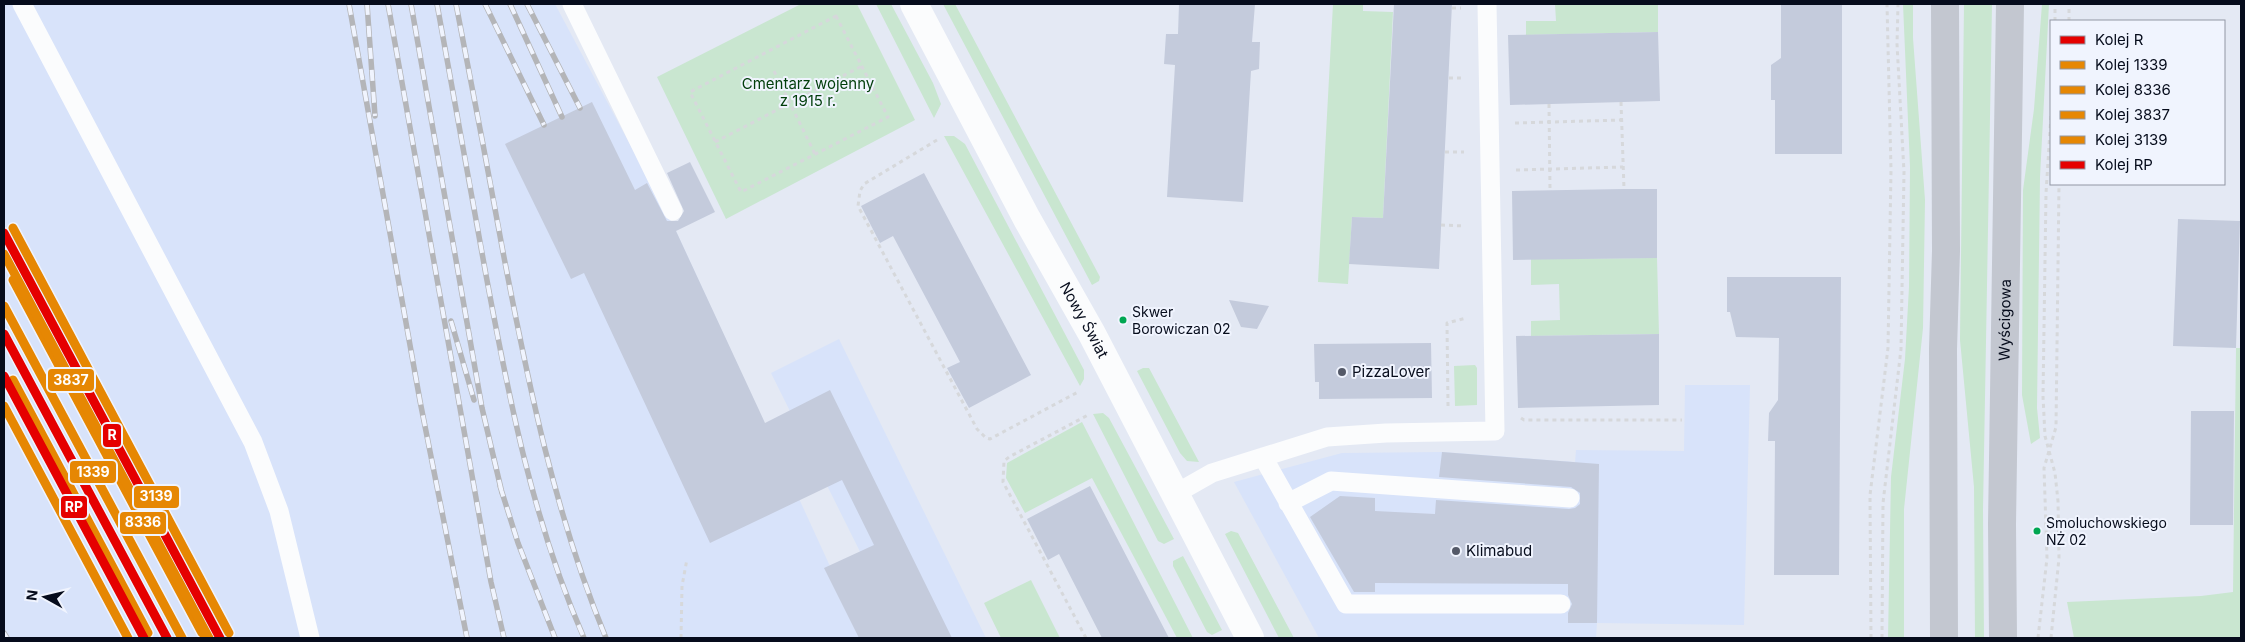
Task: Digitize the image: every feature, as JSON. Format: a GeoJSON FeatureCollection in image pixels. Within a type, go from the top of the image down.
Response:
{"type":"FeatureCollection","features":[{"type":"Feature","properties":{"kind":"main road"},"geometry":{"type":"LineString","coordinates":[[1944,638],[1945,4]]}},
{"type":"Feature","properties":{"kind":"main road","name":"Wyścigowa"},"geometry":{"type":"LineString","coordinates":[[2004,638],[2002,524],[2010,4]]}},
{"type":"Feature","properties":{"kind":"street","name":"Nowy Świat"},"geometry":{"type":"LineString","coordinates":[[914,4],[1018,202],[1092,334],[1250,638]]}},
{"type":"Feature","properties":{"kind":"lane"},"geometry":{"type":"LineString","coordinates":[[22,4],[254,442],[279,511],[310,638]]}},
{"type":"Feature","properties":{"kind":"lane"},"geometry":{"type":"LineString","coordinates":[[572,4],[673,211]]}},
{"type":"Feature","properties":{"kind":"lane"},"geometry":{"type":"LineString","coordinates":[[1175,494],[1212,474],[1327,438],[1386,433],[1495,431],[1487,4]]}},
{"type":"Feature","properties":{"kind":"lane"},"geometry":{"type":"LineString","coordinates":[[1263,457],[1346,604],[1561,604]]}},
{"type":"Feature","properties":{"kind":"lane"},"geometry":{"type":"LineString","coordinates":[[1288,503],[1331,481],[1570,498]]}},
{"type":"Feature","properties":{"kind":"path"},"geometry":{"type":"LineString","coordinates":[[1871,638],[1870,495],[1888,338],[1891,170],[1887,4]]}},
{"type":"Feature","properties":{"kind":"path"},"geometry":{"type":"LineString","coordinates":[[1882,638],[1882,503],[1901,349],[1904,172],[1897,44],[1898,4]]}},
{"type":"Feature","properties":{"kind":"path"},"geometry":{"type":"LineString","coordinates":[[2055,4],[2055,20]]}},
{"type":"Feature","properties":{"kind":"path"},"geometry":{"type":"LineString","coordinates":[[2069,4],[2069,20]]}},
{"type":"Feature","properties":{"kind":"path"},"geometry":{"type":"LineString","coordinates":[[836,16],[888,117],[741,192],[715,142],[690,92],[836,16]]}},
{"type":"Feature","properties":{"kind":"path"},"geometry":{"type":"LineString","coordinates":[[715,142],[862,66]]}},
{"type":"Feature","properties":{"kind":"path"},"geometry":{"type":"LineString","coordinates":[[1449,78],[1466,79],[1466,70]]}},
{"type":"Feature","properties":{"kind":"path"},"geometry":{"type":"LineString","coordinates":[[774,71],[816,154]]}},
{"type":"Feature","properties":{"kind":"path"},"geometry":{"type":"LineString","coordinates":[[1621,102],[1624,189]]}},
{"type":"Feature","properties":{"kind":"path"},"geometry":{"type":"LineString","coordinates":[[1549,104],[1550,190]]}},
{"type":"Feature","properties":{"kind":"path"},"geometry":{"type":"LineString","coordinates":[[1511,123],[1622,120]]}},
{"type":"Feature","properties":{"kind":"path"},"geometry":{"type":"LineString","coordinates":[[2050,131],[2046,193],[2043,396],[2045,436],[2050,449],[2058,501],[2059,558],[2050,638]]}},
{"type":"Feature","properties":{"kind":"path"},"geometry":{"type":"LineString","coordinates":[[937,140],[864,184],[860,191],[858,206],[976,429],[986,438],[990,439],[1078,392]]}},
{"type":"Feature","properties":{"kind":"path"},"geometry":{"type":"LineString","coordinates":[[1445,152],[1468,152]]}},
{"type":"Feature","properties":{"kind":"path"},"geometry":{"type":"LineString","coordinates":[[1512,170],[1623,167]]}},
{"type":"Feature","properties":{"kind":"path"},"geometry":{"type":"LineString","coordinates":[[2038,638],[2047,558],[2044,468],[2056,427],[2059,185]]}},
{"type":"Feature","properties":{"kind":"path"},"geometry":{"type":"LineString","coordinates":[[1441,225],[1469,226]]}},
{"type":"Feature","properties":{"kind":"path"},"geometry":{"type":"LineString","coordinates":[[1448,412],[1447,323],[1471,317]]}},
{"type":"Feature","properties":{"kind":"path"},"geometry":{"type":"LineString","coordinates":[[1086,638],[1003,482],[1002,466],[1008,457],[1090,414]]}},
{"type":"Feature","properties":{"kind":"path"},"geometry":{"type":"LineString","coordinates":[[1516,416],[1524,420],[1682,420]]}},
{"type":"Feature","properties":{"kind":"path"},"geometry":{"type":"LineString","coordinates":[[681,638],[682,586],[687,558]]}},
{"type":"Feature","properties":{"kind":"shaded area"},"geometry":{"type":"Polygon","coordinates":[[[4,4],[555,4],[676,231],[863,638],[4,638],[4,4]]]}},
{"type":"Feature","properties":{"kind":"shaded area"},"geometry":{"type":"Polygon","coordinates":[[[839,339],[986,638],[903,638],[771,373],[839,339]]]}},
{"type":"Feature","properties":{"kind":"shaded area"},"geometry":{"type":"Polygon","coordinates":[[[1685,385],[1750,385],[1744,625],[1597,623],[1596,638],[1319,638],[1234,482],[1342,453],[1442,452],[1575,462],[1576,450],[1684,451],[1685,385]]]}},
{"type":"Feature","properties":{"kind":"green space","name":"Cmentarz wojenny z 1915 r."},"geometry":{"type":"Polygon","coordinates":[[[801,4],[857,4],[915,120],[726,219],[657,77],[801,4]]]}},
{"type":"Feature","properties":{"kind":"green space"},"geometry":{"type":"Polygon","coordinates":[[[876,4],[891,4],[933,83],[941,104],[934,118],[876,4]]]}},
{"type":"Feature","properties":{"kind":"green space"},"geometry":{"type":"Polygon","coordinates":[[[943,4],[955,4],[1100,277],[1099,281],[1092,285],[943,4]]]}},
{"type":"Feature","properties":{"kind":"green space"},"geometry":{"type":"Polygon","coordinates":[[[1333,4],[1363,4],[1363,11],[1393,12],[1383,218],[1352,217],[1348,284],[1318,282],[1333,4]]]}},
{"type":"Feature","properties":{"kind":"green space"},"geometry":{"type":"Polygon","coordinates":[[[1555,4],[1658,4],[1658,32],[1526,35],[1526,21],[1556,21],[1555,4]]]}},
{"type":"Feature","properties":{"kind":"green space"},"geometry":{"type":"Polygon","coordinates":[[[1903,4],[1913,4],[1913,38],[1925,200],[1923,328],[1904,509],[1904,638],[1888,638],[1891,477],[1905,359],[1909,287],[1910,167],[1903,4]]]}},
{"type":"Feature","properties":{"kind":"green space"},"geometry":{"type":"Polygon","coordinates":[[[1964,4],[1992,5],[1983,510],[1984,638],[1975,638],[1974,487],[1960,340],[1964,4]]]}},
{"type":"Feature","properties":{"kind":"green space"},"geometry":{"type":"Polygon","coordinates":[[[2042,4],[2049,4],[2040,177],[2037,408],[2040,438],[2031,444],[2022,395],[2023,190],[2034,109],[2042,4]]]}},
{"type":"Feature","properties":{"kind":"green space"},"geometry":{"type":"Polygon","coordinates":[[[944,136],[954,136],[965,144],[1084,370],[1084,379],[1080,386],[944,136]]]}},
{"type":"Feature","properties":{"kind":"green space"},"geometry":{"type":"Polygon","coordinates":[[[1657,258],[1659,334],[1531,336],[1531,321],[1560,320],[1559,284],[1531,285],[1531,259],[1657,258]]]}},
{"type":"Feature","properties":{"kind":"green space"},"geometry":{"type":"Polygon","coordinates":[[[2236,348],[2241,348],[2241,638],[2074,638],[2067,602],[2201,596],[2233,592],[2236,348]]]}},
{"type":"Feature","properties":{"kind":"green space"},"geometry":{"type":"Polygon","coordinates":[[[1475,365],[1477,368],[1477,405],[1455,406],[1454,366],[1475,365]]]}},
{"type":"Feature","properties":{"kind":"green space"},"geometry":{"type":"Polygon","coordinates":[[[1149,368],[1199,462],[1187,461],[1180,453],[1137,371],[1149,368]]]}},
{"type":"Feature","properties":{"kind":"green space"},"geometry":{"type":"Polygon","coordinates":[[[1103,413],[1109,418],[1174,539],[1164,544],[1158,541],[1093,414],[1103,413]]]}},
{"type":"Feature","properties":{"kind":"green space"},"geometry":{"type":"Polygon","coordinates":[[[1082,422],[1193,638],[1177,638],[1092,478],[1025,513],[1006,478],[1007,463],[1082,422]]]}},
{"type":"Feature","properties":{"kind":"green space"},"geometry":{"type":"Polygon","coordinates":[[[1231,531],[1238,533],[1294,638],[1279,638],[1225,534],[1231,531]]]}},
{"type":"Feature","properties":{"kind":"green space"},"geometry":{"type":"Polygon","coordinates":[[[1183,556],[1222,630],[1212,635],[1207,632],[1173,566],[1173,561],[1183,556]]]}},
{"type":"Feature","properties":{"kind":"green space"},"geometry":{"type":"Polygon","coordinates":[[[1031,580],[1060,638],[1001,638],[984,603],[1031,580]]]}},
{"type":"Feature","properties":{"kind":"building"},"geometry":{"type":"Polygon","coordinates":[[[1179,4],[1255,4],[1252,42],[1260,42],[1259,69],[1251,71],[1243,202],[1167,197],[1175,65],[1164,64],[1166,34],[1178,34],[1179,4]]]}},
{"type":"Feature","properties":{"kind":"building"},"geometry":{"type":"Polygon","coordinates":[[[1394,4],[1452,4],[1439,269],[1349,264],[1352,217],[1383,218],[1394,4]]]}},
{"type":"Feature","properties":{"kind":"building"},"geometry":{"type":"Polygon","coordinates":[[[1781,4],[1842,4],[1842,154],[1775,154],[1775,100],[1771,100],[1771,65],[1781,58],[1781,4]]]}},
{"type":"Feature","properties":{"kind":"building"},"geometry":{"type":"Polygon","coordinates":[[[1658,32],[1660,101],[1510,105],[1508,35],[1658,32]]]}},
{"type":"Feature","properties":{"kind":"building"},"geometry":{"type":"Polygon","coordinates":[[[592,102],[635,190],[647,183],[667,221],[678,221],[684,211],[667,173],[690,162],[715,212],[676,231],[765,423],[830,390],[952,638],[859,638],[824,568],[874,545],[842,480],[710,543],[584,273],[571,279],[505,144],[592,102]]]}},
{"type":"Feature","properties":{"kind":"building"},"geometry":{"type":"Polygon","coordinates":[[[924,173],[1031,375],[969,408],[947,368],[960,362],[893,236],[880,243],[861,206],[924,173]]]}},
{"type":"Feature","properties":{"kind":"building"},"geometry":{"type":"Polygon","coordinates":[[[1657,189],[1657,258],[1513,260],[1512,191],[1657,189]]]}},
{"type":"Feature","properties":{"kind":"building"},"geometry":{"type":"Polygon","coordinates":[[[2178,219],[2240,221],[2236,348],[2173,346],[2178,219]]]}},
{"type":"Feature","properties":{"kind":"building"},"geometry":{"type":"Polygon","coordinates":[[[1727,277],[1841,277],[1839,575],[1774,575],[1775,441],[1768,441],[1769,413],[1778,400],[1779,338],[1736,337],[1730,312],[1727,312],[1727,277]]]}},
{"type":"Feature","properties":{"kind":"building"},"geometry":{"type":"Polygon","coordinates":[[[1229,300],[1269,306],[1257,329],[1241,327],[1229,300]]]}},
{"type":"Feature","properties":{"kind":"building"},"geometry":{"type":"Polygon","coordinates":[[[1659,334],[1659,405],[1518,408],[1516,336],[1659,334]]]}},
{"type":"Feature","properties":{"kind":"building"},"geometry":{"type":"Polygon","coordinates":[[[1431,343],[1432,398],[1319,399],[1319,382],[1315,382],[1314,344],[1431,343]]]}},
{"type":"Feature","properties":{"kind":"building"},"geometry":{"type":"Polygon","coordinates":[[[2191,411],[2234,411],[2233,525],[2190,525],[2191,411]]]}},
{"type":"Feature","properties":{"kind":"building","name":"Klimabud"},"geometry":{"type":"Polygon","coordinates":[[[1442,452],[1599,464],[1597,623],[1568,623],[1568,613],[1572,604],[1568,595],[1568,584],[1375,583],[1375,592],[1354,592],[1310,517],[1340,496],[1375,498],[1375,511],[1435,514],[1436,500],[1569,509],[1575,508],[1580,504],[1580,493],[1571,487],[1439,477],[1442,452]]]}},
{"type":"Feature","properties":{"kind":"building"},"geometry":{"type":"Polygon","coordinates":[[[1090,486],[1169,638],[1102,638],[1059,554],[1048,560],[1027,519],[1090,486]]]}},
{"type":"Feature","properties":{"kind":"railway"},"geometry":{"type":"LineString","coordinates":[[349,4],[420,401],[467,638]]}},
{"type":"Feature","properties":{"kind":"railway"},"geometry":{"type":"LineString","coordinates":[[367,4],[375,116]]}},
{"type":"Feature","properties":{"kind":"railway"},"geometry":{"type":"LineString","coordinates":[[388,4],[491,582],[504,638]]}},
{"type":"Feature","properties":{"kind":"railway"},"geometry":{"type":"LineString","coordinates":[[411,4],[482,408],[502,493]]}},
{"type":"Feature","properties":{"kind":"railway"},"geometry":{"type":"LineString","coordinates":[[437,4],[486,275],[524,460],[550,550],[584,638]]}},
{"type":"Feature","properties":{"kind":"railway"},"geometry":{"type":"LineString","coordinates":[[456,4],[533,399],[572,544],[606,638]]}},
{"type":"Feature","properties":{"kind":"railway"},"geometry":{"type":"LineString","coordinates":[[485,4],[544,125]]}},
{"type":"Feature","properties":{"kind":"railway"},"geometry":{"type":"LineString","coordinates":[[510,4],[562,117]]}},
{"type":"Feature","properties":{"kind":"railway"},"geometry":{"type":"LineString","coordinates":[[527,4],[580,108]]}},
{"type":"Feature","properties":{"kind":"railway"},"geometry":{"type":"LineString","coordinates":[[451,321],[474,400]]}},
{"type":"Feature","properties":{"kind":"railway"},"geometry":{"type":"LineString","coordinates":[[500,486],[518,543],[555,638]]}},
{"type":"Feature","properties":{"kind":"railway"},"geometry":{"type":"LineString","coordinates":[[4,633],[7,638]]}},
{"type":"Feature","properties":{"kind":"rail line","name":"3139"},"geometry":{"type":"LineString","coordinates":[[13,228],[229,633]]}},
{"type":"Feature","properties":{"kind":"rail line","name":"R"},"geometry":{"type":"LineString","coordinates":[[4,233],[220,638]]}},
{"type":"Feature","properties":{"kind":"rail line","name":"3837"},"geometry":{"type":"LineString","coordinates":[[4,254],[209,638]]}},
{"type":"Feature","properties":{"kind":"rail line","name":"8336"},"geometry":{"type":"LineString","coordinates":[[13,280],[202,633]]}},
{"type":"Feature","properties":{"kind":"rail line","name":"1339"},"geometry":{"type":"LineString","coordinates":[[4,306],[182,638]]}},
{"type":"Feature","properties":{"kind":"rail line","name":"R"},"geometry":{"type":"LineString","coordinates":[[4,334],[167,638]]}},
{"type":"Feature","properties":{"kind":"rail line","name":"RP"},"geometry":{"type":"LineString","coordinates":[[4,376],[144,638]]}},
{"type":"Feature","properties":{"kind":"rail line","name":"3139"},"geometry":{"type":"LineString","coordinates":[[13,380],[148,633]]}},
{"type":"Feature","properties":{"kind":"rail line","name":"3837"},"geometry":{"type":"LineString","coordinates":[[4,406],[128,638]]}},
{"type":"Feature","properties":{"kind":"place","name":"Skwer Borowiczan 02"},"geometry":{"type":"Point","coordinates":[1123,320]}},
{"type":"Feature","properties":{"kind":"place","name":"PizzaLover"},"geometry":{"type":"Point","coordinates":[1342,372]}},
{"type":"Feature","properties":{"kind":"place","name":"Smoluchowskiego NŻ 02"},"geometry":{"type":"Point","coordinates":[2037,531]}},
{"type":"Feature","properties":{"kind":"place","name":"Klimabud"},"geometry":{"type":"Point","coordinates":[1456,551]}}]}
